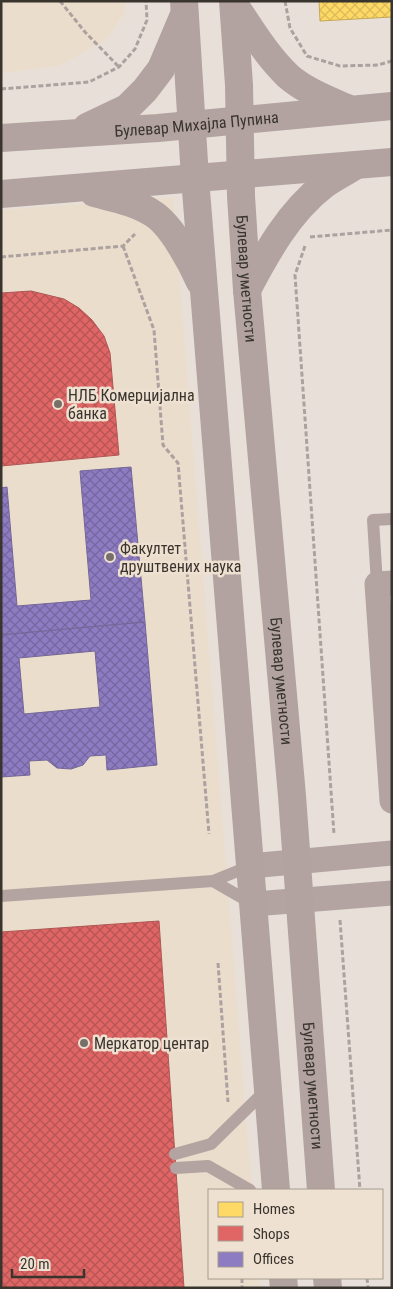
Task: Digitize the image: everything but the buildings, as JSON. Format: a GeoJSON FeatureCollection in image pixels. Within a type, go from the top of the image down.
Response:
{"type":"FeatureCollection","features":[{"type":"Feature","properties":{"kind":"street"},"geometry":{"type":"LineString","coordinates":[[233,2],[264,49],[289,77],[321,97],[351,110]]}},
{"type":"Feature","properties":{"kind":"street","name":"Булевар уметности"},"geometry":{"type":"LineString","coordinates":[[233,2],[247,290],[300,901],[321,1189]]}},
{"type":"Feature","properties":{"kind":"street"},"geometry":{"type":"LineString","coordinates":[[184,8],[195,178],[276,1189]]}},
{"type":"Feature","properties":{"kind":"street"},"geometry":{"type":"LineString","coordinates":[[69,134],[127,108],[146,90],[161,69],[184,8]]}},
{"type":"Feature","properties":{"kind":"street","name":"Булевар Михајла Пупина"},"geometry":{"type":"LineString","coordinates":[[1,138],[192,124],[392,106]]}},
{"type":"Feature","properties":{"kind":"street"},"geometry":{"type":"LineString","coordinates":[[1,194],[392,162]]}},
{"type":"Feature","properties":{"kind":"street"},"geometry":{"type":"LineString","coordinates":[[247,290],[267,252],[293,215],[323,185],[357,165]]}},
{"type":"Feature","properties":{"kind":"street"},"geometry":{"type":"LineString","coordinates":[[73,188],[140,206],[154,214],[171,232],[193,268],[205,293]]}},
{"type":"Feature","properties":{"kind":"street"},"geometry":{"type":"LineString","coordinates":[[384,584],[392,802]]}},
{"type":"Feature","properties":{"kind":"street"},"geometry":{"type":"LineString","coordinates":[[250,866],[392,853]]}},
{"type":"Feature","properties":{"kind":"street"},"geometry":{"type":"LineString","coordinates":[[253,904],[392,893]]}},
{"type":"Feature","properties":{"kind":"lane"},"geometry":{"type":"LineString","coordinates":[[384,584],[373,520],[392,518]]}},
{"type":"Feature","properties":{"kind":"lane"},"geometry":{"type":"LineString","coordinates":[[1,896],[213,881],[250,866]]}},
{"type":"Feature","properties":{"kind":"lane"},"geometry":{"type":"LineString","coordinates":[[213,881],[253,904]]}},
{"type":"Feature","properties":{"kind":"lane"},"geometry":{"type":"LineString","coordinates":[[175,1154],[212,1144],[268,1089]]}},
{"type":"Feature","properties":{"kind":"lane"},"geometry":{"type":"LineString","coordinates":[[176,1168],[208,1166],[248,1189]]}},
{"type":"Feature","properties":{"kind":"path"},"geometry":{"type":"LineString","coordinates":[[60,1],[85,32],[119,67]]}},
{"type":"Feature","properties":{"kind":"path"},"geometry":{"type":"LineString","coordinates":[[1,89],[89,82],[119,67],[135,49],[147,20],[146,1]]}},
{"type":"Feature","properties":{"kind":"path"},"geometry":{"type":"LineString","coordinates":[[284,1],[290,28],[307,56],[340,66],[378,65],[392,61]]}},
{"type":"Feature","properties":{"kind":"path"},"geometry":{"type":"LineString","coordinates":[[1,257],[123,246],[154,214]]}},
{"type":"Feature","properties":{"kind":"path"},"geometry":{"type":"LineString","coordinates":[[336,858],[295,275],[301,254],[310,237],[392,230]]}},
{"type":"Feature","properties":{"kind":"path"},"geometry":{"type":"LineString","coordinates":[[123,246],[154,330],[163,445],[178,463],[209,834]]}},
{"type":"Feature","properties":{"kind":"path"},"geometry":{"type":"LineString","coordinates":[[338,897],[360,1189]]}},
{"type":"Feature","properties":{"kind":"path"},"geometry":{"type":"LineString","coordinates":[[218,963],[230,1126]]}},
{"type":"Feature","properties":{"kind":"shaded area"},"geometry":{"type":"Polygon","coordinates":[[[1,1],[125,1],[125,12],[107,39],[59,66],[1,73],[1,1]]]}},
{"type":"Feature","properties":{"kind":"shaded area"},"geometry":{"type":"Polygon","coordinates":[[[173,197],[252,1189],[208,1189],[208,1279],[259,1279],[260,1288],[1,1288],[1,210],[173,197]]]}},
{"type":"Feature","properties":{"kind":"place","name":"НЛБ Комерцијална банка"},"geometry":{"type":"Point","coordinates":[58,404]}},
{"type":"Feature","properties":{"kind":"place","name":"Факултет друштвених наука"},"geometry":{"type":"Point","coordinates":[110,557]}},
{"type":"Feature","properties":{"kind":"place","name":"Меркатор центар"},"geometry":{"type":"Point","coordinates":[84,1043]}}]}
